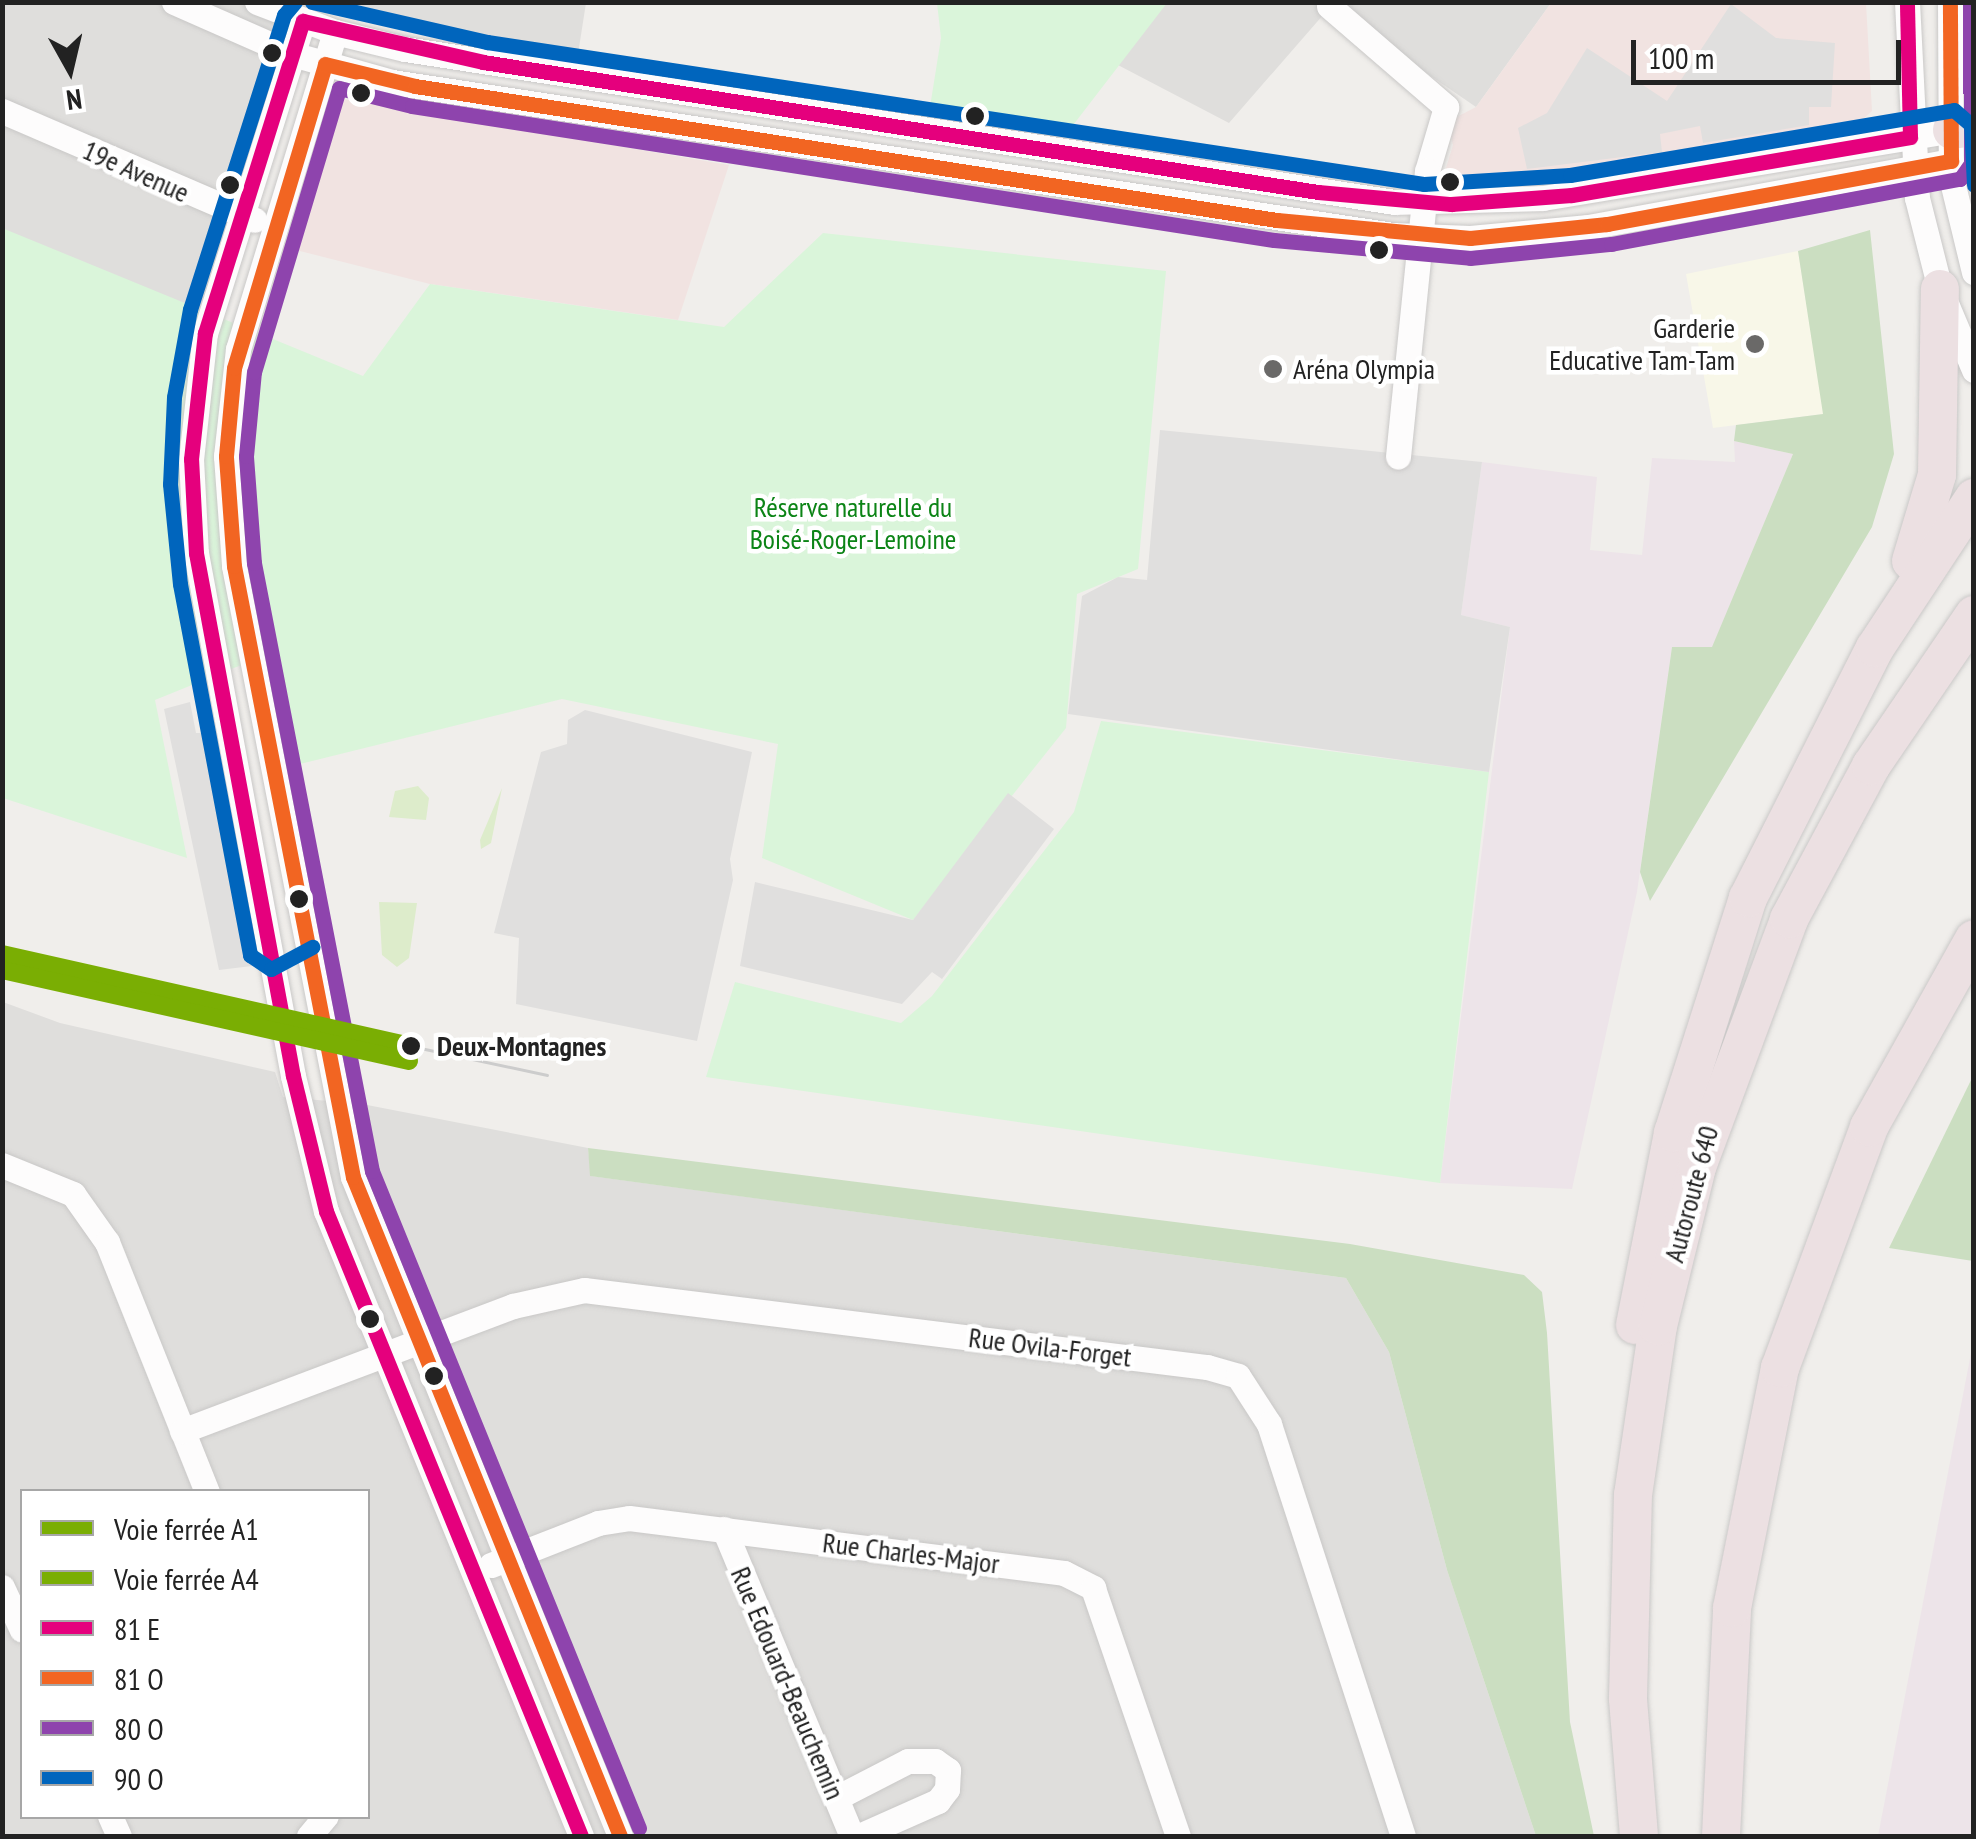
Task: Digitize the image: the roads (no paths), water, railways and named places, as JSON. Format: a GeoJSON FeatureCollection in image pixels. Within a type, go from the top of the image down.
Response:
{"type":"FeatureCollection","features":[{"type":"Feature","properties":{"kind":"highway"},"geometry":{"type":"LineString","coordinates":[[1875,648],[1934,496],[1957,281]]}},
{"type":"Feature","properties":{"kind":"highway"},"geometry":{"type":"LineString","coordinates":[[1670,1209],[1734,933],[1789,810],[1875,648],[1974,498]]}},
{"type":"Feature","properties":{"kind":"highway","name":"Autoroute 640"},"geometry":{"type":"LineString","coordinates":[[1639,1836],[1628,1698],[1631,1534],[1652,1294],[1670,1209],[1718,1101],[1789,919],[1871,766],[1974,614]]}},
{"type":"Feature","properties":{"kind":"highway"},"geometry":{"type":"LineString","coordinates":[[1722,1836],[1724,1704],[1739,1561],[1764,1433],[1798,1312],[1827,1230],[1888,1088],[1974,939]]}},
{"type":"Feature","properties":{"kind":"street"},"geometry":{"type":"LineString","coordinates":[[174,2],[292,54],[415,86],[1421,237],[1588,227],[1912,167],[1959,139]]}},
{"type":"Feature","properties":{"kind":"street"},"geometry":{"type":"LineString","coordinates":[[257,2],[335,32],[483,62],[1423,204],[1572,195],[1910,138],[1959,139]]}},
{"type":"Feature","properties":{"kind":"street"},"geometry":{"type":"LineString","coordinates":[[1907,2],[1912,167],[1957,281],[1974,370]]}},
{"type":"Feature","properties":{"kind":"street"},"geometry":{"type":"LineString","coordinates":[[1950,2],[1959,139],[1957,281]]}},
{"type":"Feature","properties":{"kind":"street"},"geometry":{"type":"LineString","coordinates":[[1330,6],[1446,107],[1423,204],[1398,457]]}},
{"type":"Feature","properties":{"kind":"street"},"geometry":{"type":"LineString","coordinates":[[303,21],[238,214],[197,377],[193,530],[309,1149],[383,1356],[582,1836]]}},
{"type":"Feature","properties":{"kind":"street"},"geometry":{"type":"LineString","coordinates":[[335,32],[272,226],[234,368],[228,521],[338,1119],[366,1214],[620,1836]]}},
{"type":"Feature","properties":{"kind":"street","name":"19e Avenue"},"geometry":{"type":"LineString","coordinates":[[2,111],[272,226]]}},
{"type":"Feature","properties":{"kind":"street"},"geometry":{"type":"LineString","coordinates":[[2,1165],[73,1194],[107,1242],[206,1489]]}},
{"type":"Feature","properties":{"kind":"street","name":"Rue Ovila-Forget"},"geometry":{"type":"LineString","coordinates":[[182,1431],[513,1306],[584,1290],[1207,1367],[1238,1376],[1269,1424],[1402,1836]]}},
{"type":"Feature","properties":{"kind":"street","name":"Rue Charles-Major"},"geometry":{"type":"LineString","coordinates":[[472,1572],[598,1523],[628,1518],[1064,1573],[1093,1588],[1178,1836]]}},
{"type":"Feature","properties":{"kind":"street","name":"Rue Edouard-Beauchemin"},"geometry":{"type":"LineString","coordinates":[[724,1529],[855,1836]]}},
{"type":"Feature","properties":{"kind":"street"},"geometry":{"type":"LineString","coordinates":[[2,1587],[20,1626]]}},
{"type":"Feature","properties":{"kind":"street"},"geometry":{"type":"LineString","coordinates":[[836,1798],[908,1762],[935,1761],[948,1770],[947,1789],[938,1801],[855,1836]]}},
{"type":"Feature","properties":{"kind":"tram line"},"geometry":{"type":"LineString","coordinates":[[411,1046],[547,1075]]}},
{"type":"Feature","properties":{"kind":"rail line","name":"A1"},"geometry":{"type":"LineString","coordinates":[[2,954],[411,1046]]}},
{"type":"Feature","properties":{"kind":"rail line","name":"A4"},"geometry":{"type":"LineString","coordinates":[[2,970],[409,1061]]}},
{"type":"Feature","properties":{"kind":"place","name":"Garderie Educative Tam-Tam"},"geometry":{"type":"Point","coordinates":[1755,344]}},
{"type":"Feature","properties":{"kind":"place","name":"Aréna Olympia"},"geometry":{"type":"Point","coordinates":[1273,369]}},
{"type":"Feature","properties":{"kind":"place","name":"Deux-Montagnes"},"geometry":{"type":"Point","coordinates":[411,1046]}},
{"type":"Feature","properties":{"kind":"park label","name":"Réserve naturelle du Boisé-Roger-Lemoine"},"geometry":{"type":"Point","coordinates":[853,523]}}]}
